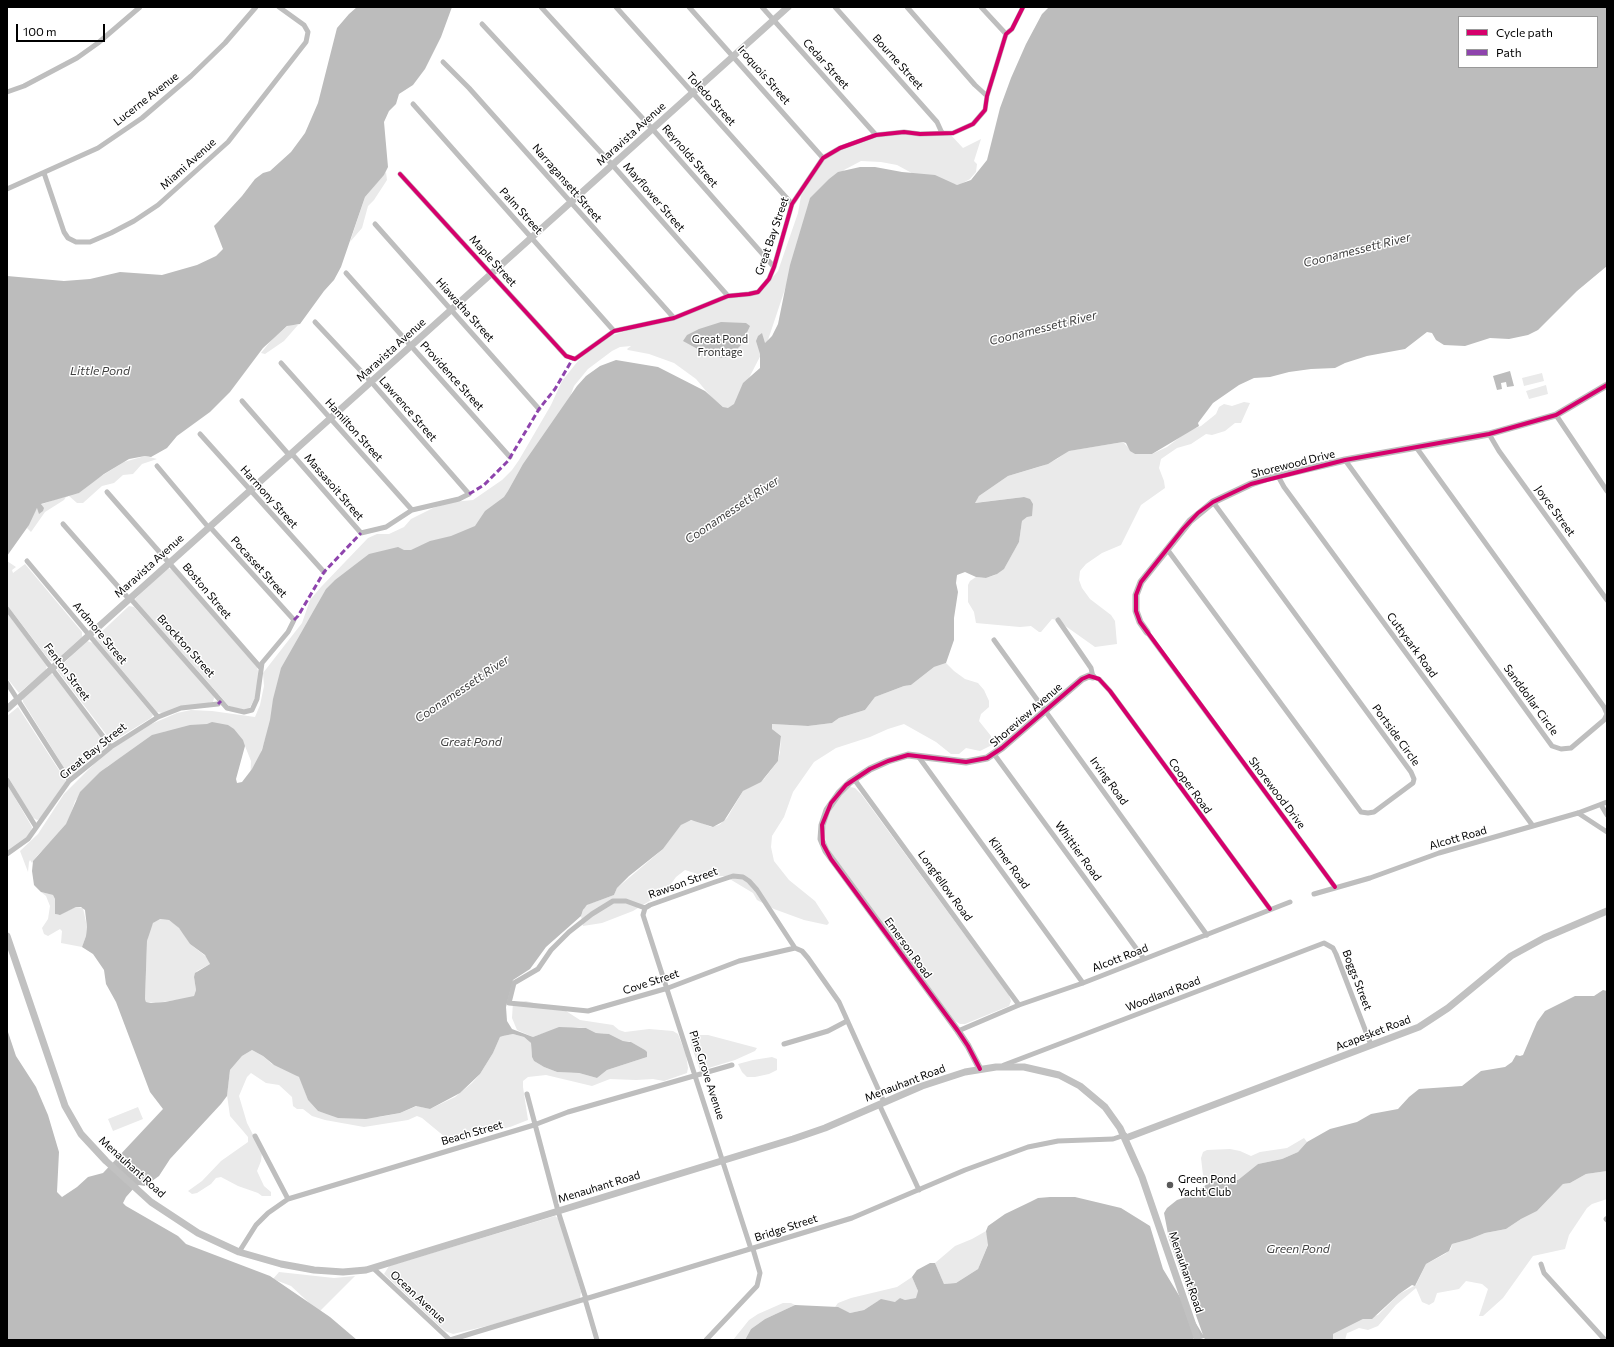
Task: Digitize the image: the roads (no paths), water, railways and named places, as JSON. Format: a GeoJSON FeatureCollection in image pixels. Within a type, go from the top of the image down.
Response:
{"type":"FeatureCollection","features":[{"type":"Feature","properties":{"kind":"main road","name":"Maravista Avenue"},"geometry":{"type":"LineString","coordinates":[[7,709],[788,7]]}},
{"type":"Feature","properties":{"kind":"main road","name":"Acapesket Road"},"geometry":{"type":"LineString","coordinates":[[1125,1137],[1419,1027],[1434,1019],[1502,962],[1525,947],[1607,911]]}},
{"type":"Feature","properties":{"kind":"main road","name":"Menauhant Road"},"geometry":{"type":"LineString","coordinates":[[7,936],[66,1106],[81,1134],[106,1161],[138,1190],[186,1226],[215,1242],[239,1252],[281,1264],[314,1270],[342,1272],[373,1268],[724,1161],[825,1128],[922,1086],[980,1069],[1002,1066],[1039,1070],[1070,1081],[1089,1092],[1105,1107],[1125,1137],[1142,1177],[1198,1340]]}},
{"type":"Feature","properties":{"kind":"street"},"geometry":{"type":"LineString","coordinates":[[7,92],[24,86],[77,58],[98,44],[140,7]]}},
{"type":"Feature","properties":{"kind":"street","name":"Lucerne Avenue"},"geometry":{"type":"LineString","coordinates":[[7,189],[98,148],[142,118],[191,76],[225,43],[256,7]]}},
{"type":"Feature","properties":{"kind":"street","name":"Miami Avenue"},"geometry":{"type":"LineString","coordinates":[[44,173],[64,232],[68,238],[76,242],[90,242],[111,233],[134,221],[158,205],[228,142],[306,42],[308,32],[304,26],[279,7]]}},
{"type":"Feature","properties":{"kind":"street","name":"Reynolds Street"},"geometry":{"type":"LineString","coordinates":[[541,7],[653,129],[774,267]]}},
{"type":"Feature","properties":{"kind":"street","name":"Toledo Street"},"geometry":{"type":"LineString","coordinates":[[616,7],[792,204]]}},
{"type":"Feature","properties":{"kind":"street","name":"Iroquois Street"},"geometry":{"type":"LineString","coordinates":[[689,7],[823,158]]}},
{"type":"Feature","properties":{"kind":"street","name":"Cedar Street"},"geometry":{"type":"LineString","coordinates":[[762,7],[876,135]]}},
{"type":"Feature","properties":{"kind":"street","name":"Bourne Street"},"geometry":{"type":"LineString","coordinates":[[835,7],[937,122],[942,133]]}},
{"type":"Feature","properties":{"kind":"street"},"geometry":{"type":"LineString","coordinates":[[907,7],[975,85],[987,96]]}},
{"type":"Feature","properties":{"kind":"street"},"geometry":{"type":"LineString","coordinates":[[981,7],[1006,34]]}},
{"type":"Feature","properties":{"kind":"street","name":"Great Bay Street"},"geometry":{"type":"LineString","coordinates":[[572,360],[578,358],[614,331],[674,318],[728,296],[758,292],[769,279],[774,267],[792,204],[823,158],[840,148],[876,135],[904,132],[920,134],[953,133],[973,124],[985,110],[987,96],[1006,34],[1012,29],[1022,7]]}},
{"type":"Feature","properties":{"kind":"street","name":"Mayflower Street"},"geometry":{"type":"LineString","coordinates":[[482,24],[613,165],[728,296]]}},
{"type":"Feature","properties":{"kind":"street","name":"Narragansett Street"},"geometry":{"type":"LineString","coordinates":[[443,62],[469,88],[674,318]]}},
{"type":"Feature","properties":{"kind":"street","name":"Palm Street"},"geometry":{"type":"LineString","coordinates":[[413,104],[614,331]]}},
{"type":"Feature","properties":{"kind":"street","name":"Maple Street"},"geometry":{"type":"LineString","coordinates":[[400,174],[492,273],[566,356],[572,360]]}},
{"type":"Feature","properties":{"kind":"street","name":"Hiawatha Street"},"geometry":{"type":"LineString","coordinates":[[375,224],[539,409]]}},
{"type":"Feature","properties":{"kind":"street","name":"Providence Street"},"geometry":{"type":"LineString","coordinates":[[346,273],[510,457]]}},
{"type":"Feature","properties":{"kind":"street","name":"Lawrence Street"},"geometry":{"type":"LineString","coordinates":[[315,322],[372,382],[469,494],[459,499],[412,510]]}},
{"type":"Feature","properties":{"kind":"street","name":"Hamilton Street"},"geometry":{"type":"LineString","coordinates":[[281,363],[412,510]]}},
{"type":"Feature","properties":{"kind":"street","name":"Shorewood Drive"},"geometry":{"type":"LineString","coordinates":[[1335,887],[1140,622],[1136,611],[1136,595],[1141,582],[1190,521],[1214,502],[1251,484],[1345,460],[1489,434],[1556,416],[1607,385]]}},
{"type":"Feature","properties":{"kind":"street","name":"Massasoit Street"},"geometry":{"type":"LineString","coordinates":[[242,401],[361,533],[386,527],[412,510]]}},
{"type":"Feature","properties":{"kind":"street"},"geometry":{"type":"LineString","coordinates":[[1556,416],[1580,453],[1607,490]]}},
{"type":"Feature","properties":{"kind":"street","name":"Harmony Street"},"geometry":{"type":"LineString","coordinates":[[200,434],[324,572]]}},
{"type":"Feature","properties":{"kind":"street","name":"Joyce Street"},"geometry":{"type":"LineString","coordinates":[[1489,434],[1607,600]]}},
{"type":"Feature","properties":{"kind":"street","name":"Sanddollar Circle"},"geometry":{"type":"LineString","coordinates":[[1345,460],[1552,746],[1561,749],[1571,748],[1604,720],[1606,714],[1604,707],[1416,447]]}},
{"type":"Feature","properties":{"kind":"street","name":"Pocasset Street"},"geometry":{"type":"LineString","coordinates":[[157,466],[294,620],[288,632],[260,667]]}},
{"type":"Feature","properties":{"kind":"street","name":"Cuttysark Road"},"geometry":{"type":"LineString","coordinates":[[1278,476],[1284,487],[1532,826]]}},
{"type":"Feature","properties":{"kind":"street","name":"Boston Street"},"geometry":{"type":"LineString","coordinates":[[107,492],[260,667]]}},
{"type":"Feature","properties":{"kind":"street","name":"Portside Circle"},"geometry":{"type":"LineString","coordinates":[[1167,549],[1361,812],[1368,814],[1374,812],[1413,783],[1414,778],[1411,772],[1214,502]]}},
{"type":"Feature","properties":{"kind":"street","name":"Brockton Street"},"geometry":{"type":"LineString","coordinates":[[63,524],[227,708],[244,712],[252,710],[257,700],[260,667]]}},
{"type":"Feature","properties":{"kind":"street","name":"Ardmore Street"},"geometry":{"type":"LineString","coordinates":[[27,561],[158,717]]}},
{"type":"Feature","properties":{"kind":"street","name":"Fenton Street"},"geometry":{"type":"LineString","coordinates":[[7,609],[111,747]]}},
{"type":"Feature","properties":{"kind":"street","name":"Cooper Road"},"geometry":{"type":"LineString","coordinates":[[1058,620],[1091,668],[1093,677],[1099,679],[1110,691],[1270,909]]}},
{"type":"Feature","properties":{"kind":"street","name":"Irving Road"},"geometry":{"type":"LineString","coordinates":[[994,640],[1207,935]]}},
{"type":"Feature","properties":{"kind":"street","name":"Shoreview Avenue"},"geometry":{"type":"LineString","coordinates":[[822,838],[822,825],[827,810],[839,793],[854,779],[871,768],[904,756],[918,756],[966,762],[983,760],[994,754],[1082,679],[1088,676],[1093,677]]}},
{"type":"Feature","properties":{"kind":"street"},"geometry":{"type":"LineString","coordinates":[[7,683],[69,780]]}},
{"type":"Feature","properties":{"kind":"street","name":"Great Bay Street"},"geometry":{"type":"LineString","coordinates":[[7,854],[26,841],[69,780],[111,747],[158,717],[181,708],[218,704]]}},
{"type":"Feature","properties":{"kind":"street","name":"Whittier Road"},"geometry":{"type":"LineString","coordinates":[[994,754],[1144,959]]}},
{"type":"Feature","properties":{"kind":"street","name":"Kilmer Road"},"geometry":{"type":"LineString","coordinates":[[918,756],[1083,983]]}},
{"type":"Feature","properties":{"kind":"street","name":"Longfellow Road"},"geometry":{"type":"LineString","coordinates":[[854,779],[1020,1005]]}},
{"type":"Feature","properties":{"kind":"street"},"geometry":{"type":"LineString","coordinates":[[7,780],[36,827]]}},
{"type":"Feature","properties":{"kind":"street","name":"Alcott Road"},"geometry":{"type":"LineString","coordinates":[[1314,894],[1370,878],[1439,852],[1578,813],[1607,802]]}},
{"type":"Feature","properties":{"kind":"street"},"geometry":{"type":"LineString","coordinates":[[1601,805],[1607,815]]}},
{"type":"Feature","properties":{"kind":"street"},"geometry":{"type":"LineString","coordinates":[[1578,813],[1607,832]]}},
{"type":"Feature","properties":{"kind":"street","name":"Emerson Road"},"geometry":{"type":"LineString","coordinates":[[822,838],[832,859],[958,1031],[980,1069]]}},
{"type":"Feature","properties":{"kind":"street","name":"Rawson Street"},"geometry":{"type":"LineString","coordinates":[[509,1003],[514,983],[538,969],[569,932],[592,914],[613,901],[626,901],[645,908],[712,882],[732,876],[743,876],[757,890],[795,948]]}},
{"type":"Feature","properties":{"kind":"street","name":"Alcott Road"},"geometry":{"type":"LineString","coordinates":[[958,1031],[964,1027],[1020,1005],[1083,983],[1290,902]]}},
{"type":"Feature","properties":{"kind":"street","name":"Pine Grove Avenue"},"geometry":{"type":"LineString","coordinates":[[645,908],[643,915],[760,1273],[759,1282],[754,1291],[706,1340]]}},
{"type":"Feature","properties":{"kind":"street","name":"Woodland Road"},"geometry":{"type":"LineString","coordinates":[[1002,1066],[1321,944],[1331,946]]}},
{"type":"Feature","properties":{"kind":"street","name":"Boggs Street"},"geometry":{"type":"LineString","coordinates":[[1331,946],[1336,954],[1371,1045]]}},
{"type":"Feature","properties":{"kind":"street"},"geometry":{"type":"LineString","coordinates":[[795,948],[802,951],[808,958],[839,1002],[919,1190]]}},
{"type":"Feature","properties":{"kind":"street","name":"Cove Street"},"geometry":{"type":"LineString","coordinates":[[509,1003],[588,1011],[668,988],[739,961],[795,948]]}},
{"type":"Feature","properties":{"kind":"street"},"geometry":{"type":"LineString","coordinates":[[784,1044],[828,1031],[847,1021]]}},
{"type":"Feature","properties":{"kind":"street","name":"Beach Street"},"geometry":{"type":"LineString","coordinates":[[239,1252],[256,1225],[268,1213],[288,1199],[534,1125],[568,1112],[732,1065]]}},
{"type":"Feature","properties":{"kind":"street"},"geometry":{"type":"LineString","coordinates":[[527,1094],[558,1211],[597,1340]]}},
{"type":"Feature","properties":{"kind":"street"},"geometry":{"type":"LineString","coordinates":[[255,1136],[288,1199]]}},
{"type":"Feature","properties":{"kind":"street","name":"Bridge Street"},"geometry":{"type":"LineString","coordinates":[[450,1340],[852,1218],[1028,1147],[1058,1141],[1113,1139],[1125,1137]]}},
{"type":"Feature","properties":{"kind":"street"},"geometry":{"type":"LineString","coordinates":[[1542,1264],[1544,1273],[1605,1340]]}},
{"type":"Feature","properties":{"kind":"street","name":"Ocean Avenue"},"geometry":{"type":"LineString","coordinates":[[373,1268],[450,1340]]}},
{"type":"Feature","properties":{"kind":"water","name":"Little Pond"},"geometry":{"type":"Polygon","coordinates":[[[357,7],[452,7],[441,37],[425,69],[413,85],[399,94],[396,104],[389,111],[384,122],[388,167],[384,175],[365,197],[341,267],[334,280],[300,324],[287,326],[263,348],[230,392],[210,412],[177,436],[167,448],[151,457],[145,456],[129,459],[104,474],[79,493],[41,504],[44,508],[43,511],[39,514],[37,508],[29,525],[7,556],[7,276],[64,281],[90,279],[120,272],[162,275],[197,265],[216,256],[223,249],[214,226],[242,196],[255,179],[263,173],[270,171],[291,152],[305,133],[318,103],[337,28],[357,7]]]}},
{"type":"Feature","properties":{"kind":"water","name":"Great Pond"},"geometry":{"type":"Polygon","coordinates":[[[1049,7],[1607,7],[1607,266],[1577,291],[1538,330],[1528,335],[1509,339],[1490,338],[1465,346],[1444,345],[1436,340],[1432,333],[1427,332],[1405,349],[1367,356],[1335,368],[1311,369],[1289,372],[1270,377],[1254,378],[1239,385],[1213,403],[1198,423],[1199,426],[1152,454],[1135,454],[1130,451],[1126,443],[1123,442],[1069,451],[1048,464],[1008,476],[979,496],[975,503],[1024,497],[1030,499],[1033,504],[1032,516],[1027,517],[1022,521],[1019,542],[1004,569],[997,574],[986,578],[976,577],[965,572],[957,575],[956,583],[958,592],[954,618],[954,640],[946,663],[934,667],[911,685],[904,686],[875,697],[865,710],[839,718],[832,723],[808,726],[772,724],[772,729],[781,736],[778,761],[761,782],[743,791],[724,821],[713,827],[691,820],[681,825],[663,849],[629,876],[617,888],[614,895],[587,905],[581,916],[546,947],[530,969],[513,980],[506,1007],[507,1021],[512,1029],[533,1037],[559,1027],[586,1028],[596,1033],[609,1034],[623,1041],[631,1042],[645,1050],[647,1052],[647,1057],[607,1070],[597,1078],[579,1073],[557,1072],[544,1067],[534,1061],[532,1057],[531,1043],[524,1037],[513,1034],[503,1036],[500,1037],[493,1053],[480,1074],[460,1093],[430,1109],[416,1106],[400,1113],[366,1119],[338,1118],[318,1111],[308,1100],[299,1077],[274,1065],[263,1056],[252,1050],[242,1056],[230,1070],[227,1096],[221,1104],[170,1159],[159,1176],[145,1186],[139,1185],[134,1188],[123,1203],[178,1236],[186,1244],[270,1276],[330,1317],[357,1340],[7,1340],[7,1029],[16,1056],[36,1087],[48,1115],[59,1152],[57,1192],[62,1197],[77,1187],[88,1177],[103,1173],[163,1109],[150,1092],[116,1002],[106,984],[104,970],[93,954],[82,947],[86,936],[87,927],[85,910],[81,907],[76,907],[60,915],[55,914],[55,899],[53,895],[41,892],[34,885],[32,871],[33,861],[66,824],[80,792],[100,772],[152,735],[190,725],[207,724],[212,722],[228,725],[234,729],[243,740],[245,746],[236,779],[237,783],[242,782],[252,769],[262,750],[281,668],[326,589],[335,580],[369,554],[398,547],[404,550],[411,550],[430,541],[451,536],[475,526],[485,511],[504,497],[523,464],[577,386],[586,376],[600,366],[616,360],[658,367],[705,391],[723,407],[728,408],[734,404],[743,383],[760,368],[760,354],[756,341],[758,336],[762,333],[765,343],[772,336],[778,324],[790,265],[810,198],[838,172],[860,167],[875,167],[902,172],[935,175],[957,185],[971,180],[987,160],[1000,108],[1026,44],[1042,14],[1049,7]],[[160,919],[153,923],[147,941],[146,1002],[165,1002],[194,996],[196,990],[194,977],[195,973],[210,964],[205,955],[190,944],[179,928],[169,920],[160,919]]]}},
{"type":"Feature","properties":{"kind":"water"},"geometry":{"type":"Polygon","coordinates":[[[721,322],[746,323],[750,326],[741,345],[729,357],[720,358],[705,353],[683,341],[687,335],[699,329],[721,322]]]}},
{"type":"Feature","properties":{"kind":"water"},"geometry":{"type":"Polygon","coordinates":[[[1510,371],[1514,386],[1507,387],[1506,382],[1501,383],[1502,389],[1497,390],[1493,376],[1510,371]]]}},
{"type":"Feature","properties":{"kind":"water","name":"Green Pond"},"geometry":{"type":"Polygon","coordinates":[[[1603,990],[1607,991],[1607,1171],[1586,1174],[1570,1183],[1563,1184],[1537,1211],[1506,1229],[1485,1233],[1452,1244],[1449,1251],[1426,1264],[1415,1286],[1412,1285],[1399,1294],[1372,1319],[1363,1319],[1333,1334],[1333,1340],[1206,1340],[1204,1338],[1194,1338],[1193,1340],[745,1340],[751,1329],[765,1319],[795,1305],[838,1307],[850,1313],[864,1310],[881,1299],[895,1302],[900,1298],[905,1300],[916,1298],[918,1291],[912,1277],[917,1270],[930,1263],[935,1263],[944,1284],[956,1283],[978,1269],[988,1245],[986,1231],[988,1226],[1005,1214],[1038,1198],[1050,1197],[1075,1197],[1121,1208],[1150,1226],[1163,1269],[1203,1335],[1169,1239],[1164,1213],[1167,1208],[1177,1200],[1189,1196],[1212,1181],[1238,1180],[1258,1164],[1282,1159],[1298,1152],[1307,1142],[1330,1129],[1357,1122],[1371,1114],[1398,1109],[1419,1089],[1462,1086],[1481,1071],[1505,1067],[1512,1062],[1516,1055],[1523,1055],[1537,1022],[1545,1011],[1575,996],[1594,996],[1603,990]]]}},
{"type":"Feature","properties":{"kind":"place","name":"Green Pond Yacht Club"},"geometry":{"type":"Point","coordinates":[1170,1185]}},
{"type":"Feature","properties":{"kind":"water label","name":"Coonamessett River"},"geometry":{"type":"Point","coordinates":[1357,250]}},
{"type":"Feature","properties":{"kind":"water label","name":"Coonamessett River"},"geometry":{"type":"Point","coordinates":[1043,328]}},
{"type":"Feature","properties":{"kind":"water label","name":"Coonamessett River"},"geometry":{"type":"Point","coordinates":[732,510]}},
{"type":"Feature","properties":{"kind":"water label","name":"Coonamessett River"},"geometry":{"type":"Point","coordinates":[462,689]}},
{"type":"Feature","properties":{"kind":"park label","name":"Great Pond Frontage"},"geometry":{"type":"Point","coordinates":[720,345]}}]}
